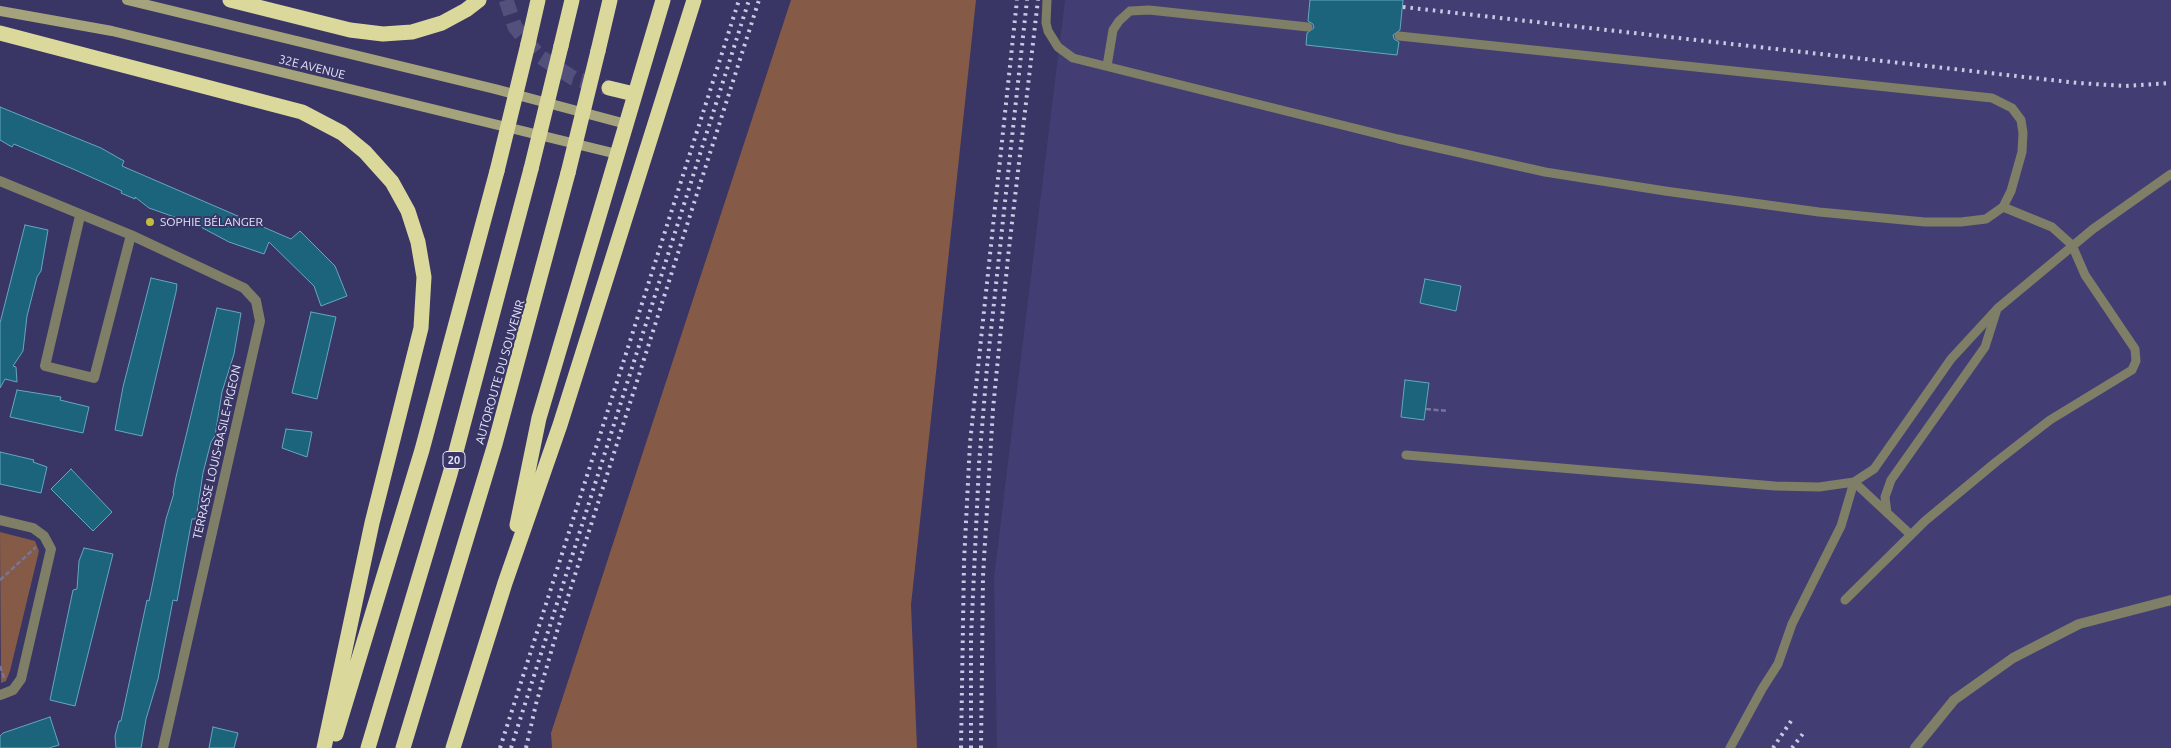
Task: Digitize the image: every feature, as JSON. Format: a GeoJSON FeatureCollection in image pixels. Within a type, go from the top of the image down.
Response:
{"type":"FeatureCollection","features":[{"type":"Feature","properties":{"kind":"highway"},"geometry":{"type":"LineString","coordinates":[[230,0],[350,30],[383,34],[412,32],[442,23],[466,10],[478,0]]}},
{"type":"Feature","properties":{"kind":"highway"},"geometry":{"type":"LineString","coordinates":[[331,748],[425,440],[497,171],[538,0]]}},
{"type":"Feature","properties":{"kind":"highway","name":"AUTOROUTE DU SOUVENIR"},"geometry":{"type":"LineString","coordinates":[[368,748],[445,492],[531,169],[572,0]]}},
{"type":"Feature","properties":{"kind":"highway","name":"AUTOROUTE DU SOUVENIR"},"geometry":{"type":"LineString","coordinates":[[403,748],[501,426],[568,173],[610,0]]}},
{"type":"Feature","properties":{"kind":"highway"},"geometry":{"type":"LineString","coordinates":[[651,33],[656,0]]}},
{"type":"Feature","properties":{"kind":"highway"},"geometry":{"type":"LineString","coordinates":[[506,583],[539,418],[651,33],[663,0]]}},
{"type":"Feature","properties":{"kind":"highway"},"geometry":{"type":"LineString","coordinates":[[453,748],[506,583],[560,425],[694,0]]}},
{"type":"Feature","properties":{"kind":"highway"},"geometry":{"type":"LineString","coordinates":[[0,33],[302,112],[342,133],[366,152],[392,182],[408,211],[418,242],[424,277],[421,328],[372,523],[324,748]]}},
{"type":"Feature","properties":{"kind":"highway"},"geometry":{"type":"LineString","coordinates":[[609,88],[634,94]]}},
{"type":"Feature","properties":{"kind":"main road","name":"32E AVENUE"},"geometry":{"type":"LineString","coordinates":[[127,0],[495,89],[626,124]]}},
{"type":"Feature","properties":{"kind":"main road","name":"32E AVENUE"},"geometry":{"type":"LineString","coordinates":[[0,11],[112,31],[617,154]]}},
{"type":"Feature","properties":{"kind":"street","name":"TERRASSE LOUIS-BASILE-PIGEON"},"geometry":{"type":"LineString","coordinates":[[0,180],[80,216],[131,235],[244,288],[256,301],[260,321],[163,748]]}},
{"type":"Feature","properties":{"kind":"street"},"geometry":{"type":"LineString","coordinates":[[80,216],[45,366],[94,378],[131,235]]}},
{"type":"Feature","properties":{"kind":"street"},"geometry":{"type":"LineString","coordinates":[[0,520],[39,531],[46,538],[50,549],[21,679],[13,690],[0,695]]}},
{"type":"Feature","properties":{"kind":"street"},"geometry":{"type":"LineString","coordinates":[[1915,748],[1954,700],[2013,658],[2080,624],[2171,600]]}},
{"type":"Feature","properties":{"kind":"lane"},"geometry":{"type":"LineString","coordinates":[[1047,0],[1046,23],[1052,40],[1073,58],[1398,140],[1546,172],[1665,191],[1819,212],[1940,222],[1986,219],[2003,207],[2011,191],[2019,166],[2023,142],[2023,124],[2012,108],[1992,98],[1399,36]]}},
{"type":"Feature","properties":{"kind":"lane"},"geometry":{"type":"LineString","coordinates":[[1107,66],[1114,30],[1119,21],[1130,11],[1149,10],[1308,27]]}},
{"type":"Feature","properties":{"kind":"lane"},"geometry":{"type":"LineString","coordinates":[[1406,455],[1783,486],[1819,487],[1854,482],[1874,469],[1951,359],[1998,308],[2072,245],[2117,210],[2171,174]]}},
{"type":"Feature","properties":{"kind":"lane"},"geometry":{"type":"LineString","coordinates":[[1845,600],[1911,535],[1996,462],[2050,420],[2132,370],[2136,361],[2134,349],[2085,276],[2072,245],[2052,227],[2003,207]]}},
{"type":"Feature","properties":{"kind":"lane"},"geometry":{"type":"LineString","coordinates":[[1887,513],[1885,497],[1891,480],[1985,347],[1998,308]]}},
{"type":"Feature","properties":{"kind":"lane"},"geometry":{"type":"LineString","coordinates":[[1854,482],[1911,535]]}},
{"type":"Feature","properties":{"kind":"lane"},"geometry":{"type":"LineString","coordinates":[[1730,748],[1778,664],[1792,624],[1841,526],[1854,482]]}},
{"type":"Feature","properties":{"kind":"path"},"geometry":{"type":"LineString","coordinates":[[1426,409],[1448,411]]}},
{"type":"Feature","properties":{"kind":"path"},"geometry":{"type":"LineString","coordinates":[[0,580],[38,545]]}},
{"type":"Feature","properties":{"kind":"path"},"geometry":{"type":"LineString","coordinates":[[0,666],[6,681]]}},
{"type":"Feature","properties":{"kind":"shaded area"},"geometry":{"type":"Polygon","coordinates":[[[791,0],[976,0],[911,605],[917,748],[552,748],[551,733],[791,0]]]}},
{"type":"Feature","properties":{"kind":"shaded area"},"geometry":{"type":"Polygon","coordinates":[[[1065,0],[2171,0],[2171,748],[997,748],[994,577],[1065,0]]]}},
{"type":"Feature","properties":{"kind":"shaded area"},"geometry":{"type":"Polygon","coordinates":[[[0,532],[35,541],[39,551],[10,671],[6,681],[1,683],[0,532]]]}},
{"type":"Feature","properties":{"kind":"building"},"geometry":{"type":"Polygon","coordinates":[[[1310,0],[1403,0],[1400,30],[1393,35],[1394,39],[1399,42],[1397,55],[1306,45],[1307,33],[1314,28],[1313,24],[1308,21],[1310,0]]]}},
{"type":"Feature","properties":{"kind":"building"},"geometry":{"type":"Polygon","coordinates":[[[0,107],[101,148],[124,161],[122,166],[291,239],[300,231],[335,266],[347,296],[321,306],[314,286],[269,242],[264,254],[229,242],[197,225],[149,208],[135,197],[135,199],[121,193],[122,191],[73,169],[14,144],[12,147],[0,140],[0,107]]]}},
{"type":"Feature","properties":{"kind":"building"},"geometry":{"type":"Polygon","coordinates":[[[25,225],[48,230],[41,271],[37,277],[27,316],[23,351],[13,366],[16,367],[17,382],[5,379],[0,388],[0,323],[25,225]]]}},
{"type":"Feature","properties":{"kind":"building"},"geometry":{"type":"Polygon","coordinates":[[[151,278],[177,284],[142,436],[115,430],[123,387],[151,278]]]}},
{"type":"Feature","properties":{"kind":"building"},"geometry":{"type":"Polygon","coordinates":[[[1425,279],[1461,286],[1456,311],[1420,303],[1425,279]]]}},
{"type":"Feature","properties":{"kind":"building"},"geometry":{"type":"Polygon","coordinates":[[[217,308],[241,313],[234,354],[222,392],[215,436],[211,442],[203,473],[196,519],[192,519],[177,601],[173,600],[158,679],[146,719],[141,748],[116,748],[115,736],[119,721],[121,721],[147,600],[149,601],[166,519],[174,493],[176,477],[217,308]]]}},
{"type":"Feature","properties":{"kind":"building"},"geometry":{"type":"Polygon","coordinates":[[[311,312],[336,317],[317,399],[292,393],[311,312]]]}},
{"type":"Feature","properties":{"kind":"building"},"geometry":{"type":"Polygon","coordinates":[[[1405,380],[1429,383],[1424,420],[1401,417],[1405,380]]]}},
{"type":"Feature","properties":{"kind":"building"},"geometry":{"type":"Polygon","coordinates":[[[17,390],[61,397],[60,400],[89,407],[83,433],[10,417],[17,390]]]}},
{"type":"Feature","properties":{"kind":"building"},"geometry":{"type":"Polygon","coordinates":[[[286,429],[312,432],[307,457],[282,448],[286,429]]]}},
{"type":"Feature","properties":{"kind":"building"},"geometry":{"type":"Polygon","coordinates":[[[0,452],[34,460],[33,462],[47,467],[41,493],[0,484],[0,452]]]}},
{"type":"Feature","properties":{"kind":"building"},"geometry":{"type":"Polygon","coordinates":[[[71,469],[112,512],[93,531],[51,489],[71,469]]]}},
{"type":"Feature","properties":{"kind":"building"},"geometry":{"type":"Polygon","coordinates":[[[84,548],[113,554],[75,706],[50,700],[73,590],[77,589],[79,561],[84,548]]]}},
{"type":"Feature","properties":{"kind":"building"},"geometry":{"type":"Polygon","coordinates":[[[50,717],[59,745],[49,748],[0,748],[0,736],[3,733],[50,717]]]}},
{"type":"Feature","properties":{"kind":"building"},"geometry":{"type":"Polygon","coordinates":[[[213,727],[238,733],[234,748],[209,748],[213,727]]]}},
{"type":"Feature","properties":{"kind":"tunnel"},"geometry":{"type":"LineString","coordinates":[[506,0],[515,27],[539,56],[573,78],[609,88]]}},
{"type":"Feature","properties":{"kind":"railway"},"geometry":{"type":"LineString","coordinates":[[500,748],[739,0]]}},
{"type":"Feature","properties":{"kind":"railway"},"geometry":{"type":"LineString","coordinates":[[511,748],[749,0]]}},
{"type":"Feature","properties":{"kind":"railway"},"geometry":{"type":"LineString","coordinates":[[526,748],[536,704],[558,628],[759,0]]}},
{"type":"Feature","properties":{"kind":"railway"},"geometry":{"type":"LineString","coordinates":[[961,748],[964,562],[970,443],[1017,0]]}},
{"type":"Feature","properties":{"kind":"railway"},"geometry":{"type":"LineString","coordinates":[[971,748],[971,638],[979,464],[987,367],[1027,0]]}},
{"type":"Feature","properties":{"kind":"railway"},"geometry":{"type":"LineString","coordinates":[[981,748],[983,576],[993,409],[1008,257],[1038,0]]}},
{"type":"Feature","properties":{"kind":"railway"},"geometry":{"type":"LineString","coordinates":[[1403,7],[2078,83],[2125,86],[2171,83]]}},
{"type":"Feature","properties":{"kind":"railway"},"geometry":{"type":"LineString","coordinates":[[1773,748],[1791,721]]}},
{"type":"Feature","properties":{"kind":"railway"},"geometry":{"type":"LineString","coordinates":[[1792,748],[1805,731]]}},
{"type":"Feature","properties":{"kind":"place","name":"SOPHIE BÉLANGER"},"geometry":{"type":"Point","coordinates":[150,222]}}]}
